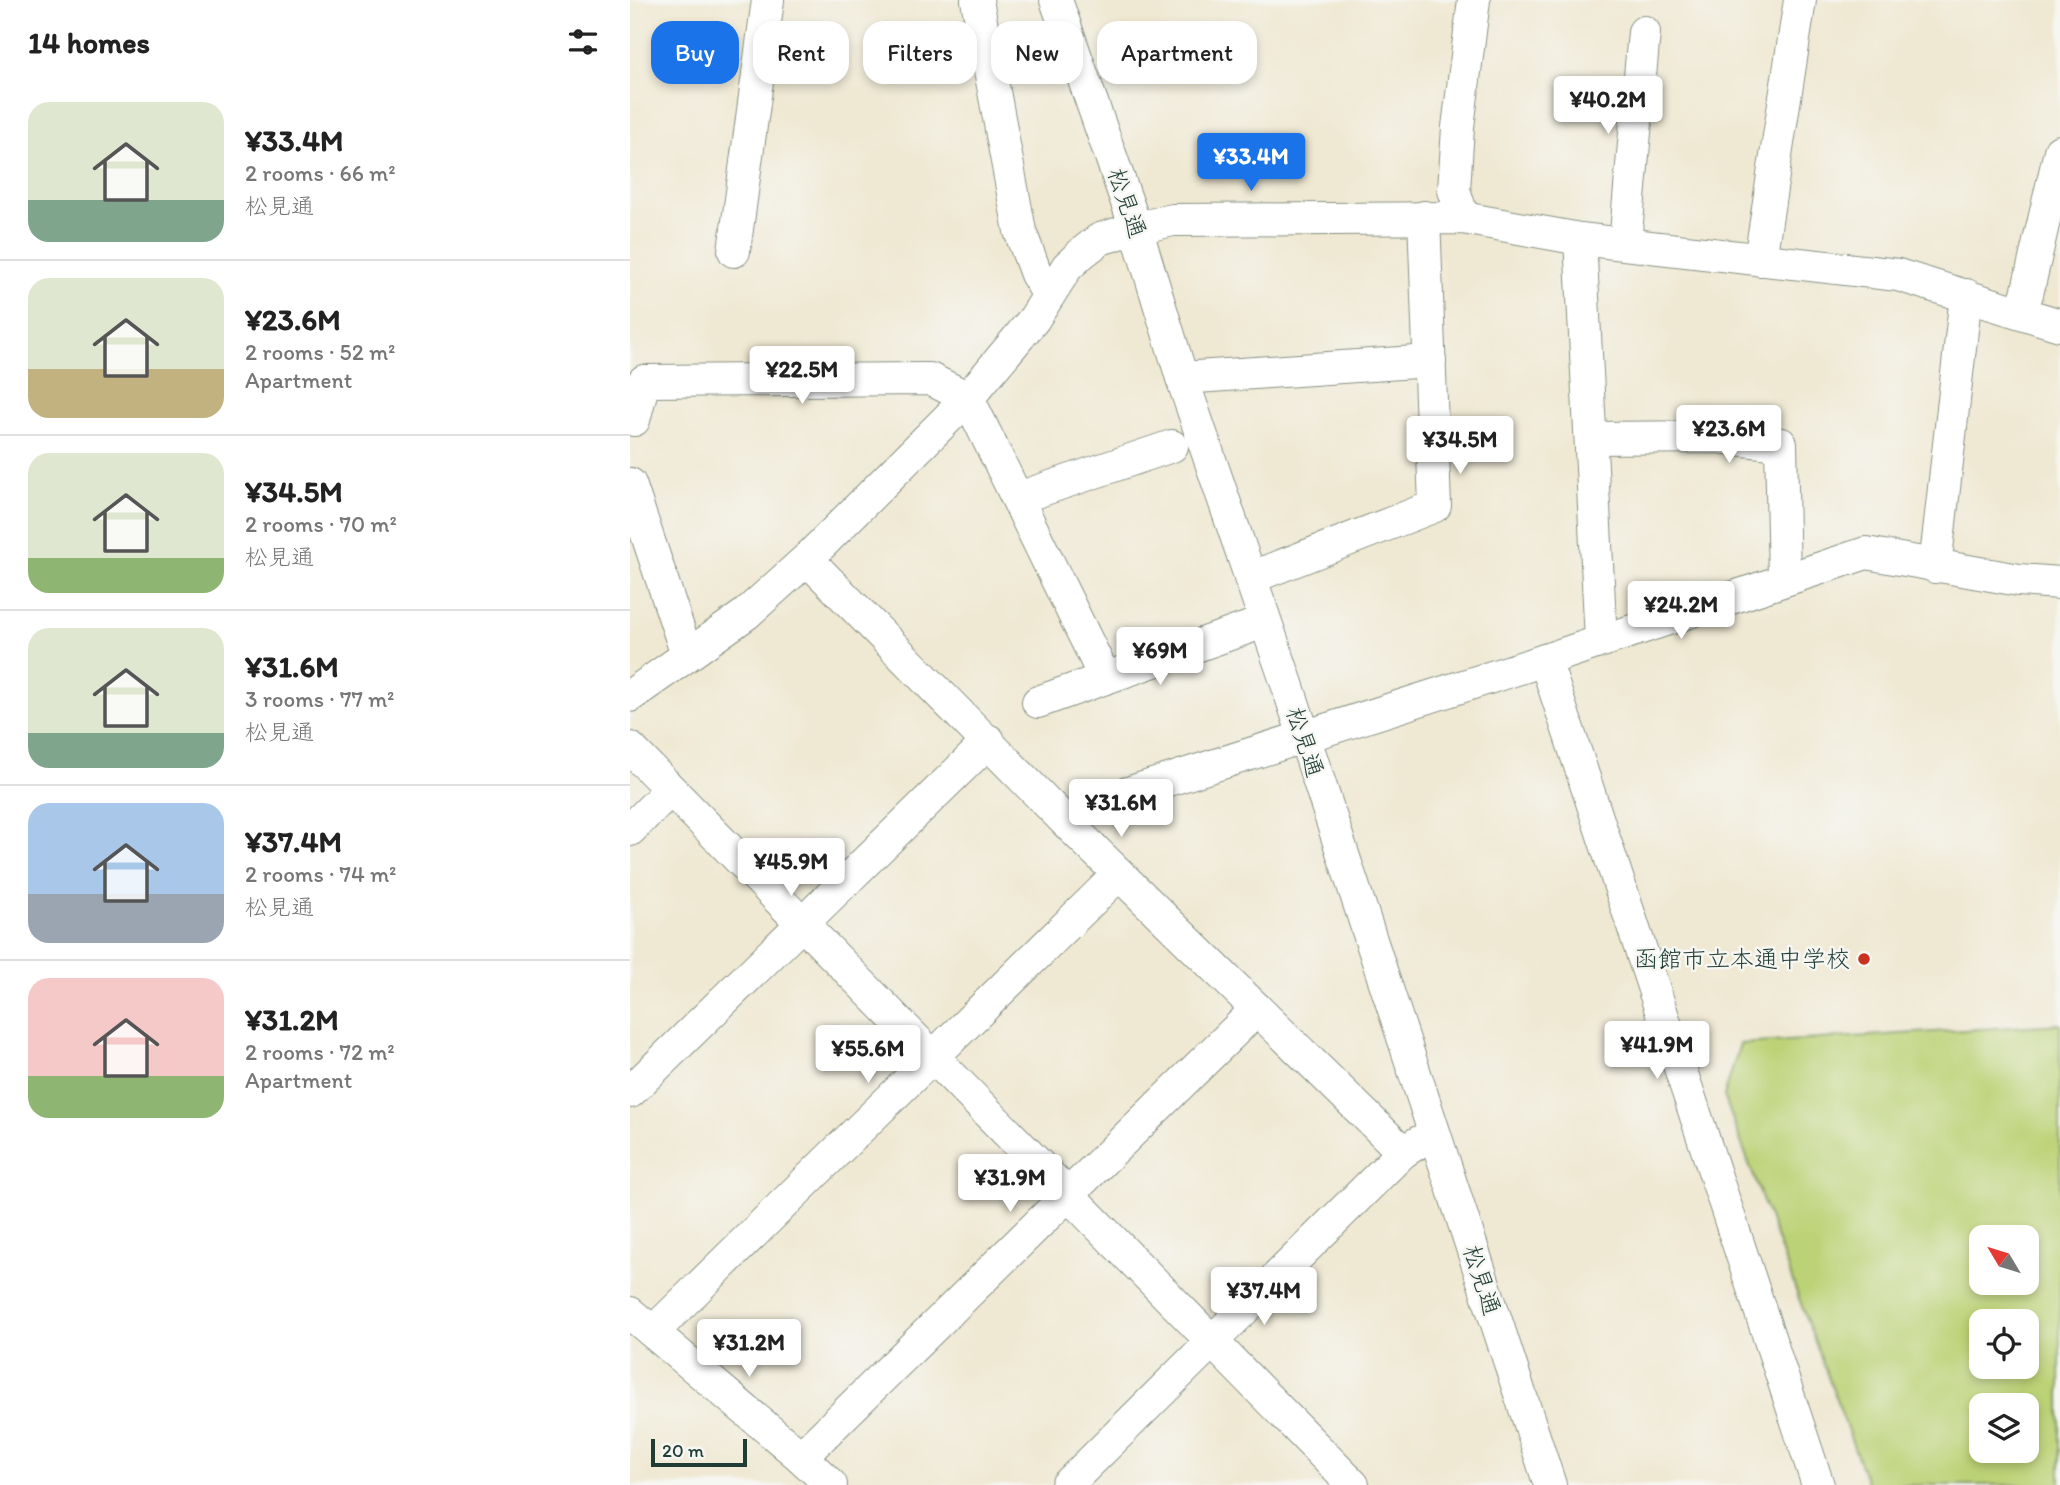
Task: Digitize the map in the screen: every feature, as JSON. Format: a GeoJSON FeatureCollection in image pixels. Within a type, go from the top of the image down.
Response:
{"type":"FeatureCollection","features":[{"type":"Feature","properties":{"kind":"street"},"geometry":{"type":"LineString","coordinates":[[734,251],[768,0]]}},
{"type":"Feature","properties":{"kind":"street"},"geometry":{"type":"LineString","coordinates":[[977,0],[1020,231],[1036,274],[1049,295]]}},
{"type":"Feature","properties":{"kind":"street","name":"松見通"},"geometry":{"type":"LineString","coordinates":[[1056,0],[1136,228],[1182,378],[1304,737],[1550,1485]]}},
{"type":"Feature","properties":{"kind":"street"},"geometry":{"type":"LineString","coordinates":[[1463,218],[1454,190],[1458,127],[1474,0]]}},
{"type":"Feature","properties":{"kind":"street"},"geometry":{"type":"LineString","coordinates":[[1760,260],[1800,0]]}},
{"type":"Feature","properties":{"kind":"street"},"geometry":{"type":"LineString","coordinates":[[1625,244],[1644,32]]}},
{"type":"Feature","properties":{"kind":"street"},"geometry":{"type":"LineString","coordinates":[[2020,312],[2027,294],[2060,151]]}},
{"type":"Feature","properties":{"kind":"street"},"geometry":{"type":"LineString","coordinates":[[1250,578],[1435,506],[1424,217]]}},
{"type":"Feature","properties":{"kind":"street"},"geometry":{"type":"LineString","coordinates":[[630,695],[746,614],[807,559],[968,398],[1034,319],[1067,267],[1100,239],[1136,228],[1173,220],[1463,218],[1580,239],[1898,275],[2060,325]]}},
{"type":"Feature","properties":{"kind":"street"},"geometry":{"type":"LineString","coordinates":[[1580,239],[1601,640]]}},
{"type":"Feature","properties":{"kind":"street"},"geometry":{"type":"LineString","coordinates":[[1935,567],[1966,295]]}},
{"type":"Feature","properties":{"kind":"street"},"geometry":{"type":"LineString","coordinates":[[1182,378],[1430,361]]}},
{"type":"Feature","properties":{"kind":"street"},"geometry":{"type":"LineString","coordinates":[[634,420],[644,381],[930,379],[968,398],[1105,678]]}},
{"type":"Feature","properties":{"kind":"street"},"geometry":{"type":"LineString","coordinates":[[1591,438],[1717,437],[1781,444],[1784,579]]}},
{"type":"Feature","properties":{"kind":"street"},"geometry":{"type":"LineString","coordinates":[[1018,498],[1172,446]]}},
{"type":"Feature","properties":{"kind":"street"},"geometry":{"type":"LineString","coordinates":[[630,484],[687,655]]}},
{"type":"Feature","properties":{"kind":"street"},"geometry":{"type":"LineString","coordinates":[[1068,824],[1090,805],[1545,660],[1866,553],[2019,580],[2060,583]]}},
{"type":"Feature","properties":{"kind":"street"},"geometry":{"type":"LineString","coordinates":[[807,559],[1068,824],[1403,1152]]}},
{"type":"Feature","properties":{"kind":"street"},"geometry":{"type":"LineString","coordinates":[[1038,702],[1264,622]]}},
{"type":"Feature","properties":{"kind":"street"},"geometry":{"type":"LineString","coordinates":[[1545,660],[1818,1485]]}},
{"type":"Feature","properties":{"kind":"street"},"geometry":{"type":"LineString","coordinates":[[630,1092],[989,741]]}},
{"type":"Feature","properties":{"kind":"street"},"geometry":{"type":"LineString","coordinates":[[630,748],[1353,1485]]}},
{"type":"Feature","properties":{"kind":"street"},"geometry":{"type":"LineString","coordinates":[[630,830],[670,790]]}},
{"type":"Feature","properties":{"kind":"street"},"geometry":{"type":"LineString","coordinates":[[831,1485],[637,1321],[933,1058],[1119,874]]}},
{"type":"Feature","properties":{"kind":"street"},"geometry":{"type":"LineString","coordinates":[[801,1457],[1257,1009]]}},
{"type":"Feature","properties":{"kind":"street"},"geometry":{"type":"LineString","coordinates":[[1066,1485],[1403,1152],[1433,1133]]}},
{"type":"Feature","properties":{"kind":"green space"},"geometry":{"type":"Polygon","coordinates":[[[2060,1024],[2060,1485],[1868,1485],[1724,1096],[1740,1044],[2060,1024]]]}},
{"type":"Feature","properties":{"kind":"place","name":"函館市立本通中学校"},"geometry":{"type":"Point","coordinates":[1864,959]}}]}
